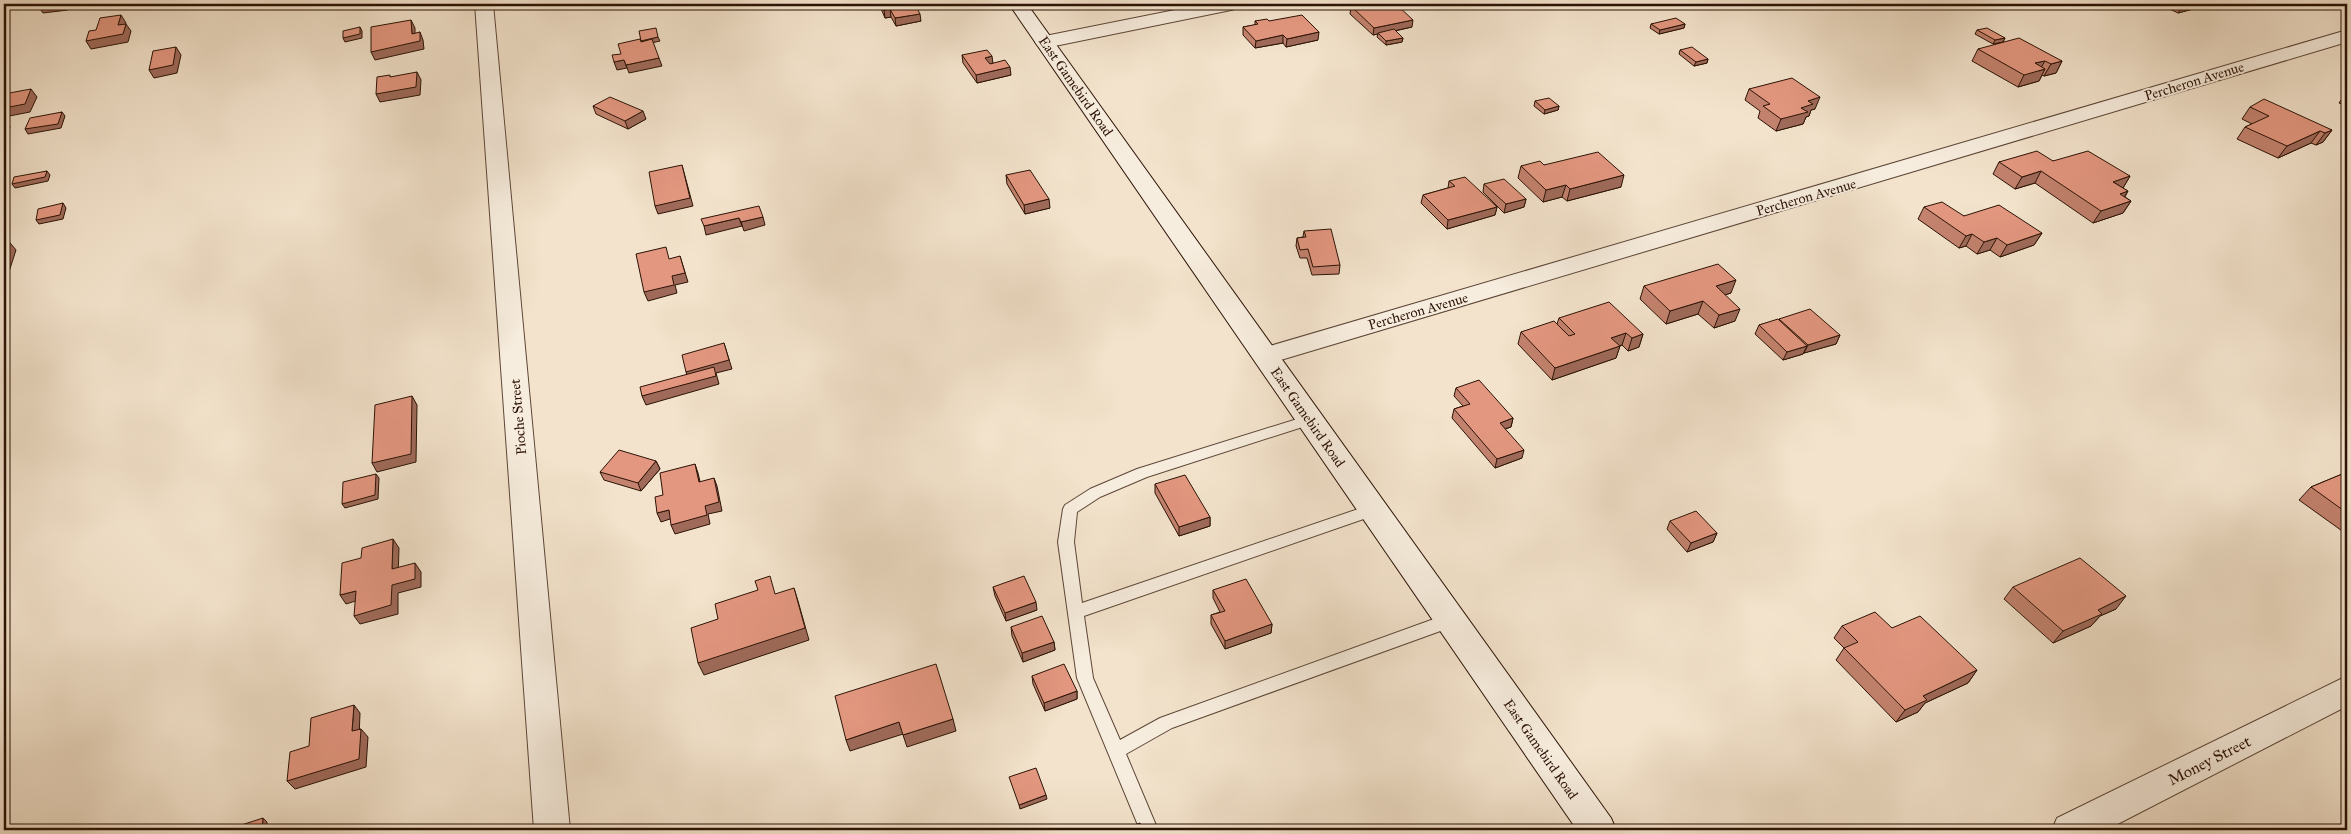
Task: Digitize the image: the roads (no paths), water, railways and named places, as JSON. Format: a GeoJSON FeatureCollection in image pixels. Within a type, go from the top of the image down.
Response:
{"type":"FeatureCollection","features":[{"type":"Feature","properties":{"kind":"street","name":"Pioche Street"},"geometry":{"type":"LineString","coordinates":[[484,4],[552,830]]}},
{"type":"Feature","properties":{"kind":"street","name":"East Gamebird Road"},"geometry":{"type":"LineString","coordinates":[[1018,4],[1598,830]]}},
{"type":"Feature","properties":{"kind":"street"},"geometry":{"type":"LineString","coordinates":[[1045,42],[1231,4]]}},
{"type":"Feature","properties":{"kind":"street","name":"Percheron Avenue"},"geometry":{"type":"LineString","coordinates":[[1265,356],[2347,36]]}},
{"type":"Feature","properties":{"kind":"street","name":"Money Street"},"geometry":{"type":"LineString","coordinates":[[2070,830],[2347,690]]}},
{"type":"Feature","properties":{"kind":"lane"},"geometry":{"type":"LineString","coordinates":[[1149,830],[1085,678],[1066,542],[1070,509],[1094,493],[1142,473],[1310,420]]}},
{"type":"Feature","properties":{"kind":"lane"},"geometry":{"type":"LineString","coordinates":[[1076,612],[1374,510]]}},
{"type":"Feature","properties":{"kind":"lane"},"geometry":{"type":"LineString","coordinates":[[1115,751],[1166,723],[1451,620]]}}]}
